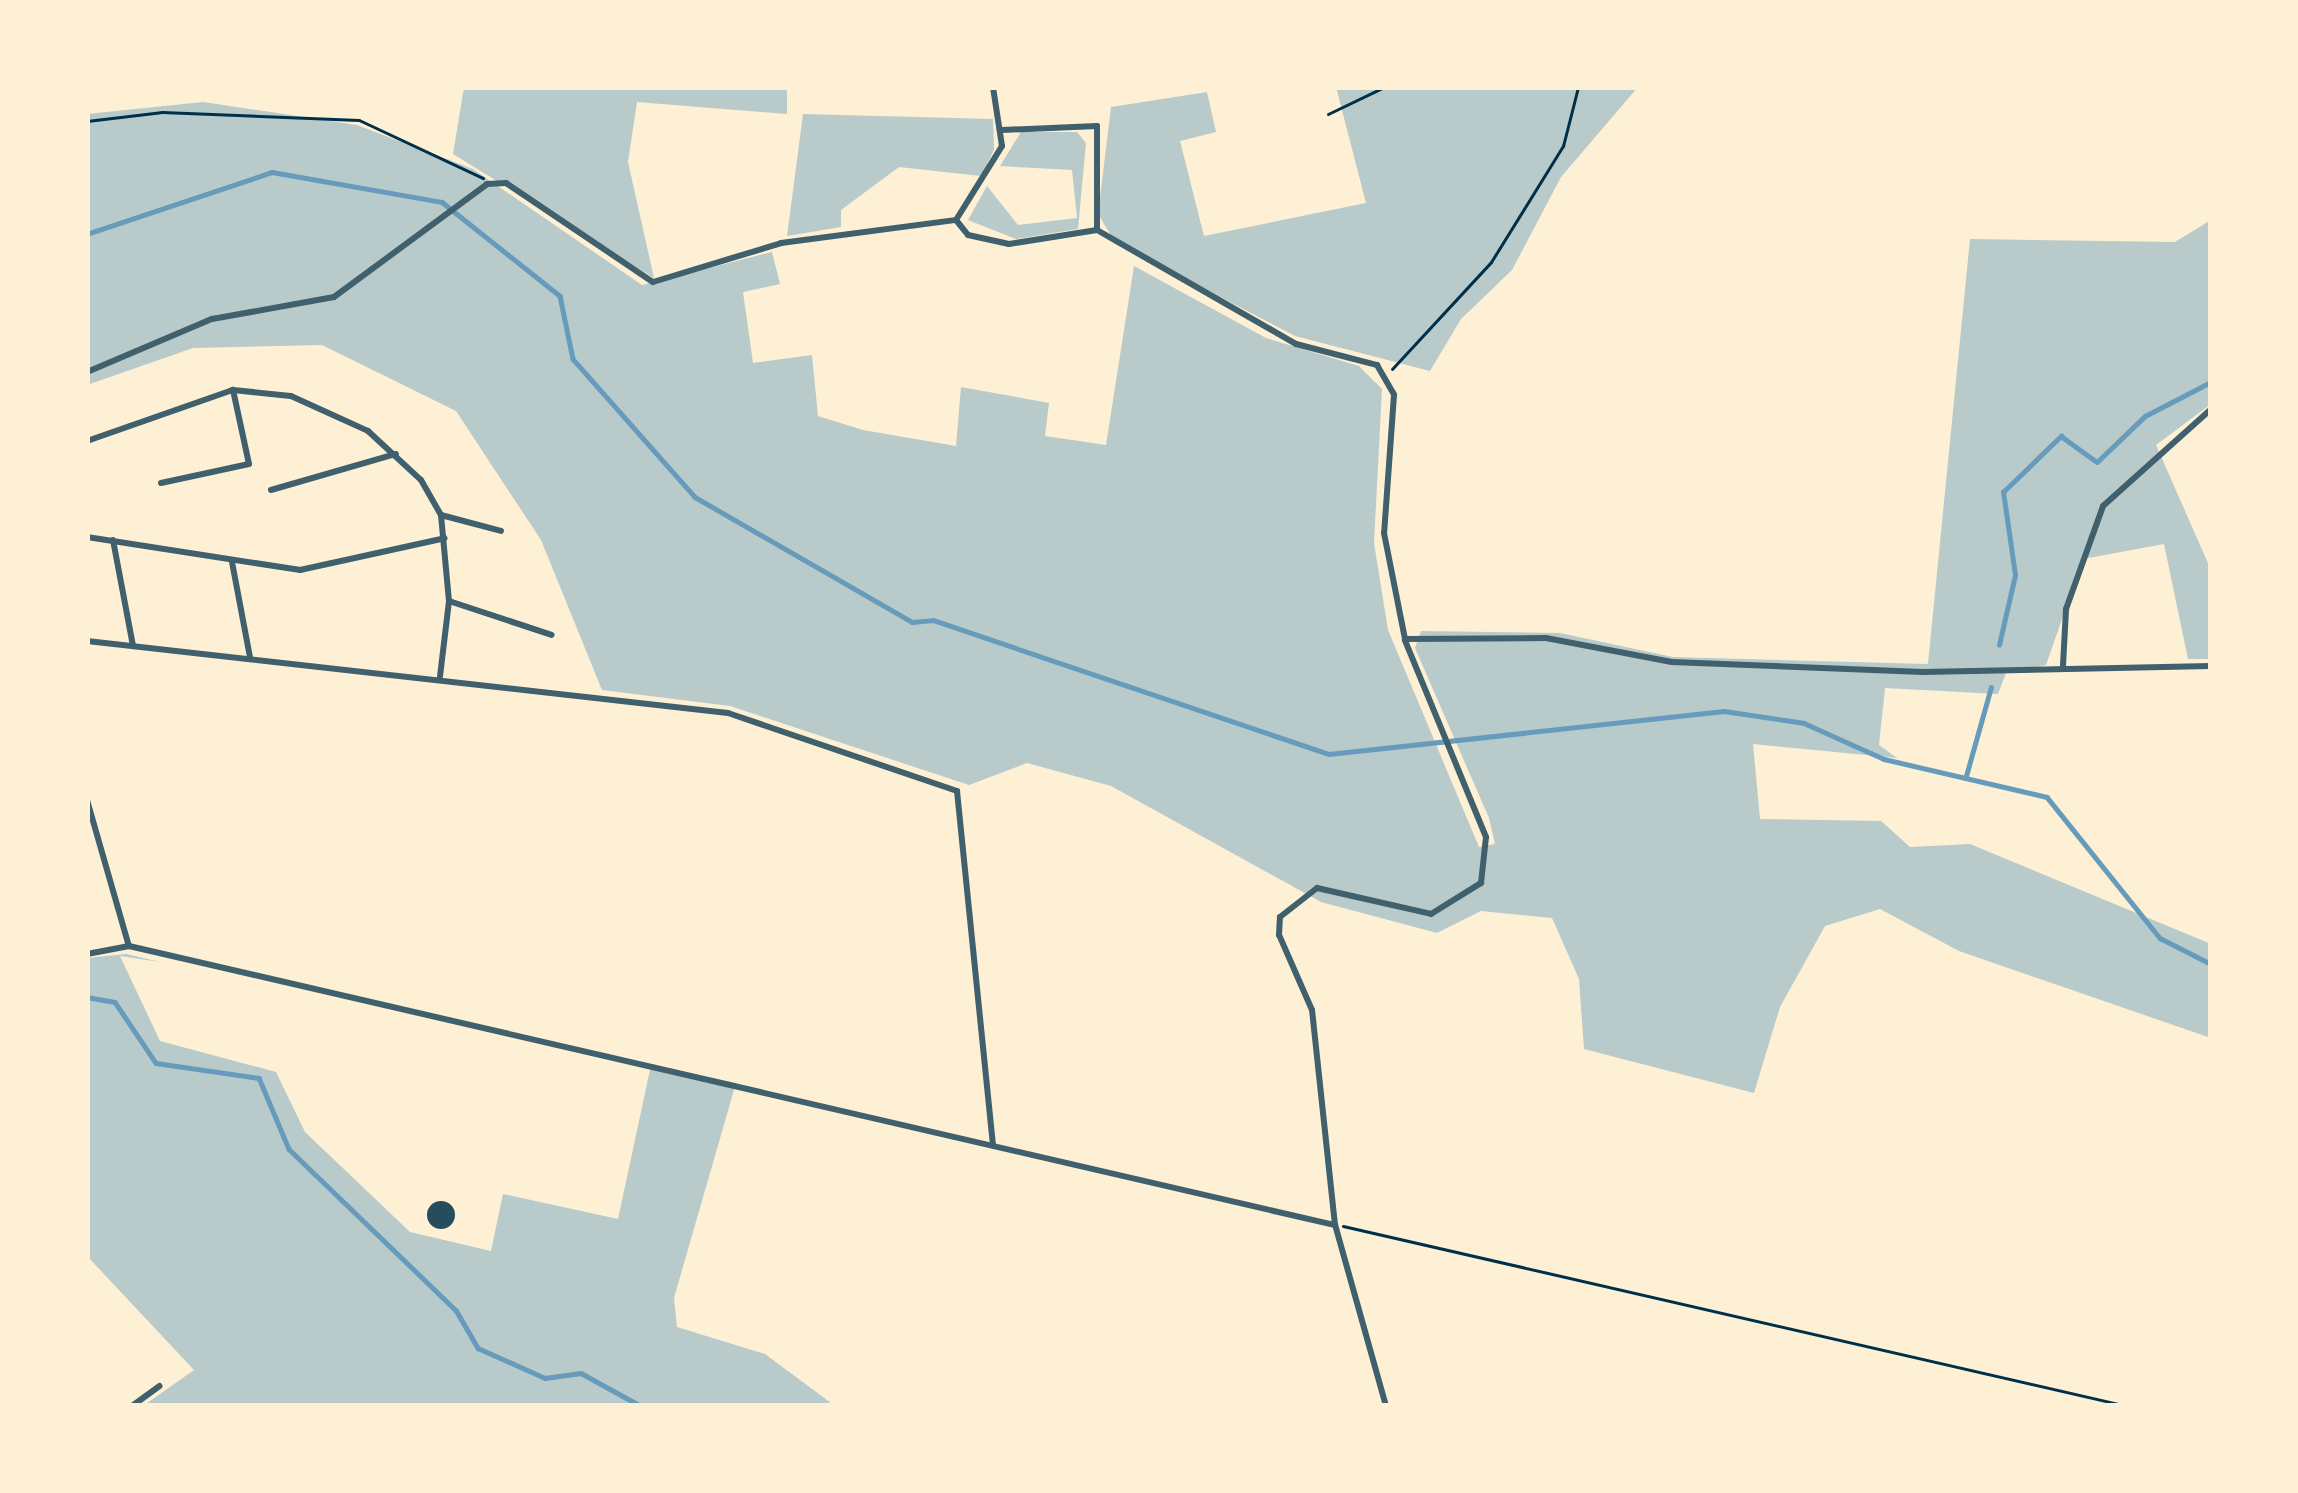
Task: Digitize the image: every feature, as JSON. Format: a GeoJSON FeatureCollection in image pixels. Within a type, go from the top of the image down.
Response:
{"type":"FeatureCollection","features":[{"type":"Feature","properties":{"kind":"street"},"geometry":{"type":"LineString","coordinates":[[87,372],[212,319],[334,297],[487,184],[506,183],[653,282],[781,243],[956,220],[995,164],[1002,130],[993,87]]}},
{"type":"Feature","properties":{"kind":"street"},"geometry":{"type":"LineString","coordinates":[[1002,130],[1097,126],[1097,230]]}},
{"type":"Feature","properties":{"kind":"street"},"geometry":{"type":"LineString","coordinates":[[956,220],[968,235],[1009,244],[1097,230],[1214,304],[1386,374],[1394,395],[1384,533],[1405,639],[1489,859],[1468,898],[1431,914],[1318,888],[1280,916],[1317,1029],[1335,1225],[1387,1406]]}},
{"type":"Feature","properties":{"kind":"street"},"geometry":{"type":"LineString","coordinates":[[87,441],[233,390],[291,396],[396,454],[441,515],[449,601],[440,678]]}},
{"type":"Feature","properties":{"kind":"street"},"geometry":{"type":"LineString","coordinates":[[161,483],[249,464],[233,390]]}},
{"type":"Feature","properties":{"kind":"street"},"geometry":{"type":"LineString","coordinates":[[2063,665],[2066,609],[2103,506],[2211,409]]}},
{"type":"Feature","properties":{"kind":"street"},"geometry":{"type":"LineString","coordinates":[[271,490],[396,454]]}},
{"type":"Feature","properties":{"kind":"street"},"geometry":{"type":"LineString","coordinates":[[441,515],[501,531]]}},
{"type":"Feature","properties":{"kind":"street"},"geometry":{"type":"LineString","coordinates":[[87,537],[232,562],[318,570],[445,538]]}},
{"type":"Feature","properties":{"kind":"street"},"geometry":{"type":"LineString","coordinates":[[113,541],[133,646]]}},
{"type":"Feature","properties":{"kind":"street"},"geometry":{"type":"LineString","coordinates":[[232,562],[250,657]]}},
{"type":"Feature","properties":{"kind":"street"},"geometry":{"type":"LineString","coordinates":[[449,601],[552,634]]}},
{"type":"Feature","properties":{"kind":"street"},"geometry":{"type":"LineString","coordinates":[[1405,639],[1546,638],[1672,662],[1900,671],[2211,666]]}},
{"type":"Feature","properties":{"kind":"street"},"geometry":{"type":"LineString","coordinates":[[87,641],[728,712],[957,791],[993,1144]]}},
{"type":"Feature","properties":{"kind":"street"},"geometry":{"type":"LineString","coordinates":[[87,800],[129,946]]}},
{"type":"Feature","properties":{"kind":"street"},"geometry":{"type":"LineString","coordinates":[[87,954],[129,946],[1335,1225]]}},
{"type":"Feature","properties":{"kind":"street"},"geometry":{"type":"LineString","coordinates":[[132,1406],[160,1386]]}},
{"type":"Feature","properties":{"kind":"path"},"geometry":{"type":"LineString","coordinates":[[1328,114],[1384,87]]}},
{"type":"Feature","properties":{"kind":"path"},"geometry":{"type":"LineString","coordinates":[[1386,374],[1491,262],[1563,146],[1578,87]]}},
{"type":"Feature","properties":{"kind":"path"},"geometry":{"type":"LineString","coordinates":[[87,121],[162,112],[359,120],[476,167],[487,184]]}},
{"type":"Feature","properties":{"kind":"path"},"geometry":{"type":"LineString","coordinates":[[1335,1225],[2127,1406]]}},
{"type":"Feature","properties":{"kind":"shaded area"},"geometry":{"type":"Polygon","coordinates":[[[464,87],[787,87],[787,114],[637,102],[628,162],[654,278],[453,154],[464,87]]]}},
{"type":"Feature","properties":{"kind":"shaded area"},"geometry":{"type":"Polygon","coordinates":[[[1336,87],[1638,87],[1561,177],[1512,270],[1461,319],[1430,371],[1295,336],[1115,242],[1098,214],[1111,107],[1207,92],[1216,132],[1180,141],[1204,236],[1366,203],[1336,87]]]}},
{"type":"Feature","properties":{"kind":"shaded area"},"geometry":{"type":"Polygon","coordinates":[[[203,102],[357,125],[473,169],[642,285],[772,252],[780,284],[743,292],[753,363],[812,355],[818,416],[863,430],[956,446],[961,387],[1049,403],[1045,436],[1106,445],[1134,266],[1266,338],[1359,366],[1382,389],[1374,543],[1388,630],[1479,847],[1495,844],[1489,818],[1415,648],[1421,631],[1560,633],[1673,657],[1928,664],[1970,239],[2175,242],[2211,220],[2211,404],[2156,445],[2211,570],[2211,659],[2188,659],[2164,544],[2083,559],[2046,665],[2006,673],[1998,694],[1885,688],[1879,745],[1897,758],[1753,744],[1760,819],[1881,821],[1910,847],[1970,844],[2211,944],[2211,1038],[1959,951],[1880,909],[1825,926],[1780,1007],[1754,1093],[1584,1049],[1579,979],[1552,918],[1481,911],[1437,933],[1321,902],[1111,786],[1027,763],[969,785],[730,706],[602,690],[541,540],[456,411],[322,345],[193,348],[87,385],[87,114],[203,102]]]}},
{"type":"Feature","properties":{"kind":"shaded area"},"geometry":{"type":"Polygon","coordinates":[[[803,114],[993,119],[994,150],[981,176],[899,167],[841,210],[841,227],[787,236],[803,114]]]}},
{"type":"Feature","properties":{"kind":"shaded area"},"geometry":{"type":"Polygon","coordinates":[[[1021,132],[1077,132],[1086,143],[1078,229],[1016,239],[968,220],[987,186],[1018,225],[1077,218],[1072,170],[1000,166],[1021,132]]]}},
{"type":"Feature","properties":{"kind":"shaded area"},"geometry":{"type":"Polygon","coordinates":[[[126,954],[160,962],[120,956],[160,1041],[276,1072],[305,1132],[410,1232],[491,1251],[503,1194],[618,1219],[651,1065],[736,1083],[674,1298],[677,1327],[765,1354],[835,1406],[143,1406],[194,1370],[87,1256],[87,958],[126,954]]]}},
{"type":"Feature","properties":{"kind":"building"},"geometry":{"type":"Polygon","coordinates":[[[441,1201],[451,1205],[455,1215],[451,1225],[441,1229],[431,1225],[427,1215],[431,1205],[441,1201]]]}},
{"type":"Feature","properties":{"kind":"waterway"},"geometry":{"type":"LineString","coordinates":[[87,234],[272,172],[442,202],[560,296],[573,359],[695,497],[912,622],[933,620],[1329,754],[1724,711],[1804,723],[1884,759],[2047,797],[2160,938],[2211,964]]}},
{"type":"Feature","properties":{"kind":"waterway"},"geometry":{"type":"LineString","coordinates":[[1999,645],[2015,575],[2003,492],[2061,436],[2097,462],[2145,416],[2211,382]]}},
{"type":"Feature","properties":{"kind":"waterway"},"geometry":{"type":"LineString","coordinates":[[1966,776],[1991,687]]}},
{"type":"Feature","properties":{"kind":"waterway"},"geometry":{"type":"LineString","coordinates":[[87,997],[115,1002],[156,1063],[259,1078],[289,1149],[456,1310],[478,1348],[545,1378],[581,1373],[641,1406]]}}]}
